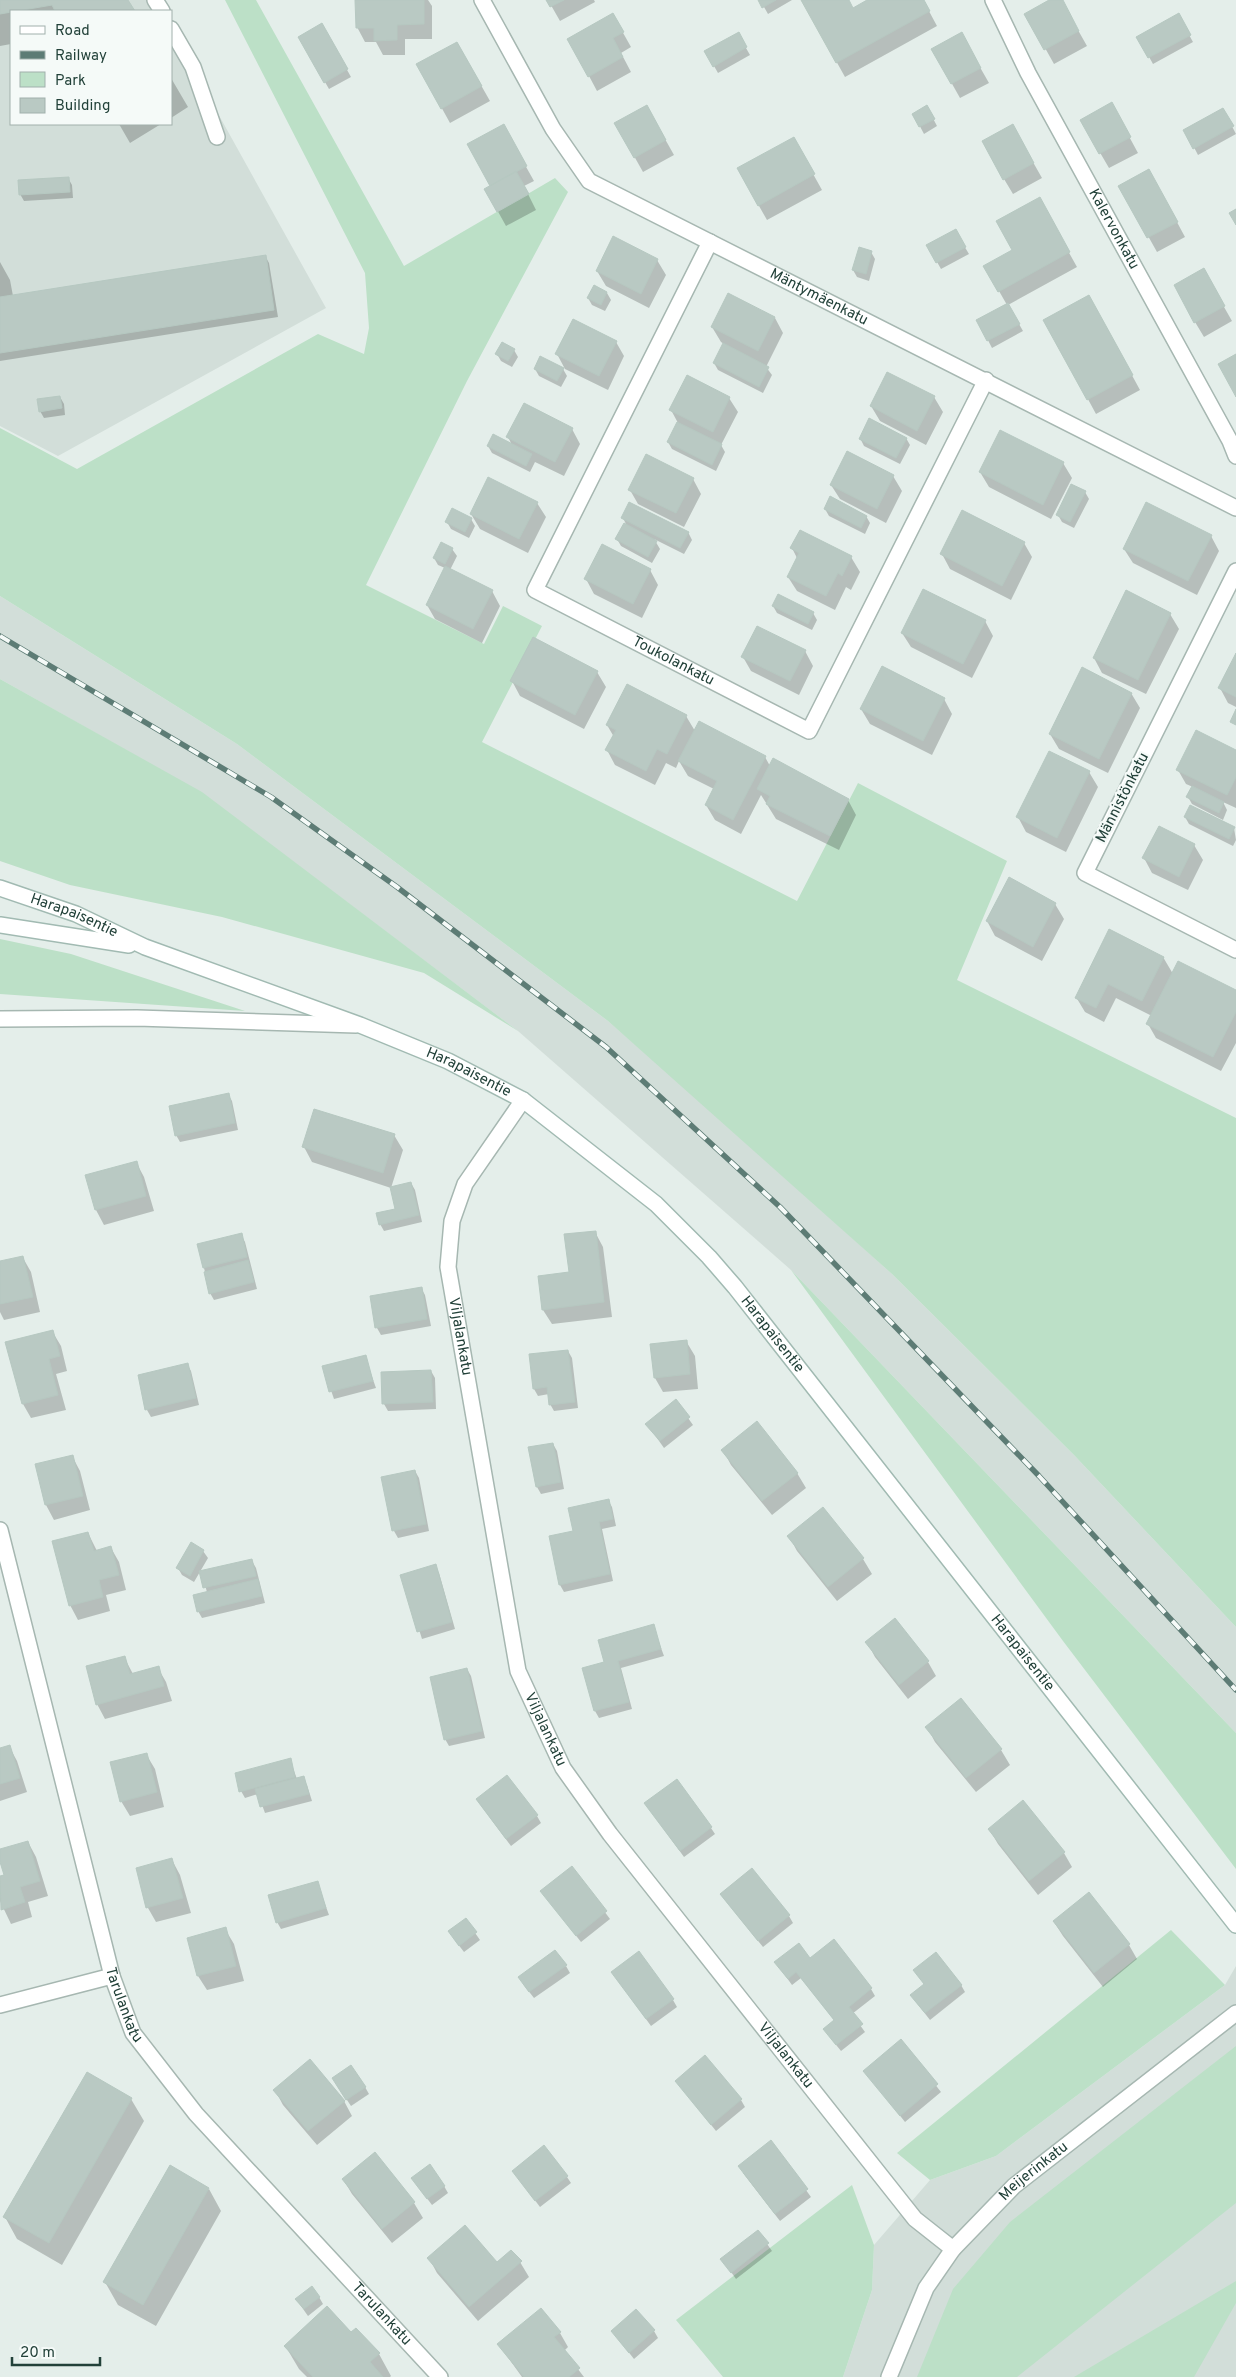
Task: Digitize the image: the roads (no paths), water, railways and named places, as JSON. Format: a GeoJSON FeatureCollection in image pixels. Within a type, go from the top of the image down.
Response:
{"type":"FeatureCollection","features":[{"type":"Feature","properties":{"kind":"street","name":"Mäntymäenkatu"},"geometry":{"type":"LineString","coordinates":[[482,0],[553,129],[589,181],[1236,508]]}},
{"type":"Feature","properties":{"kind":"street","name":"Kalervonkatu"},"geometry":{"type":"LineString","coordinates":[[992,0],[1028,74],[1230,441],[1236,456]]}},
{"type":"Feature","properties":{"kind":"street"},"geometry":{"type":"LineString","coordinates":[[172,30],[193,67],[217,137]]}},
{"type":"Feature","properties":{"kind":"street","name":"Toukolankatu"},"geometry":{"type":"LineString","coordinates":[[710,242],[535,590],[809,731],[986,380]]}},
{"type":"Feature","properties":{"kind":"street","name":"Männistönkatu"},"geometry":{"type":"LineString","coordinates":[[1236,571],[1085,873],[1236,950]]}},
{"type":"Feature","properties":{"kind":"street","name":"Harapaisentie"},"geometry":{"type":"LineString","coordinates":[[0,888],[76,914],[146,947],[360,1025],[448,1062],[523,1100],[656,1204],[730,1281],[1236,1925]]}},
{"type":"Feature","properties":{"kind":"street","name":"Harapaisentie"},"geometry":{"type":"LineString","coordinates":[[0,925],[146,947]]}},
{"type":"Feature","properties":{"kind":"street"},"geometry":{"type":"LineString","coordinates":[[0,1019],[137,1018],[360,1025]]}},
{"type":"Feature","properties":{"kind":"street","name":"Viljalankatu"},"geometry":{"type":"LineString","coordinates":[[523,1100],[465,1184],[452,1221],[448,1267],[518,1671],[563,1768],[610,1834],[909,2212],[953,2249]]}},
{"type":"Feature","properties":{"kind":"street","name":"Tarulankatu"},"geometry":{"type":"LineString","coordinates":[[0,1530],[112,1976],[133,2033],[196,2114],[440,2377]]}},
{"type":"Feature","properties":{"kind":"street"},"geometry":{"type":"LineString","coordinates":[[0,2005],[112,1976]]}},
{"type":"Feature","properties":{"kind":"street","name":"Meijerinkatu"},"geometry":{"type":"LineString","coordinates":[[889,2377],[926,2288],[953,2249],[1014,2186],[1236,2013]]}},
{"type":"Feature","properties":{"kind":"railway"},"geometry":{"type":"LineString","coordinates":[[0,636],[271,797],[397,887],[606,1047],[780,1207],[1039,1476],[1236,1690]]}}]}
